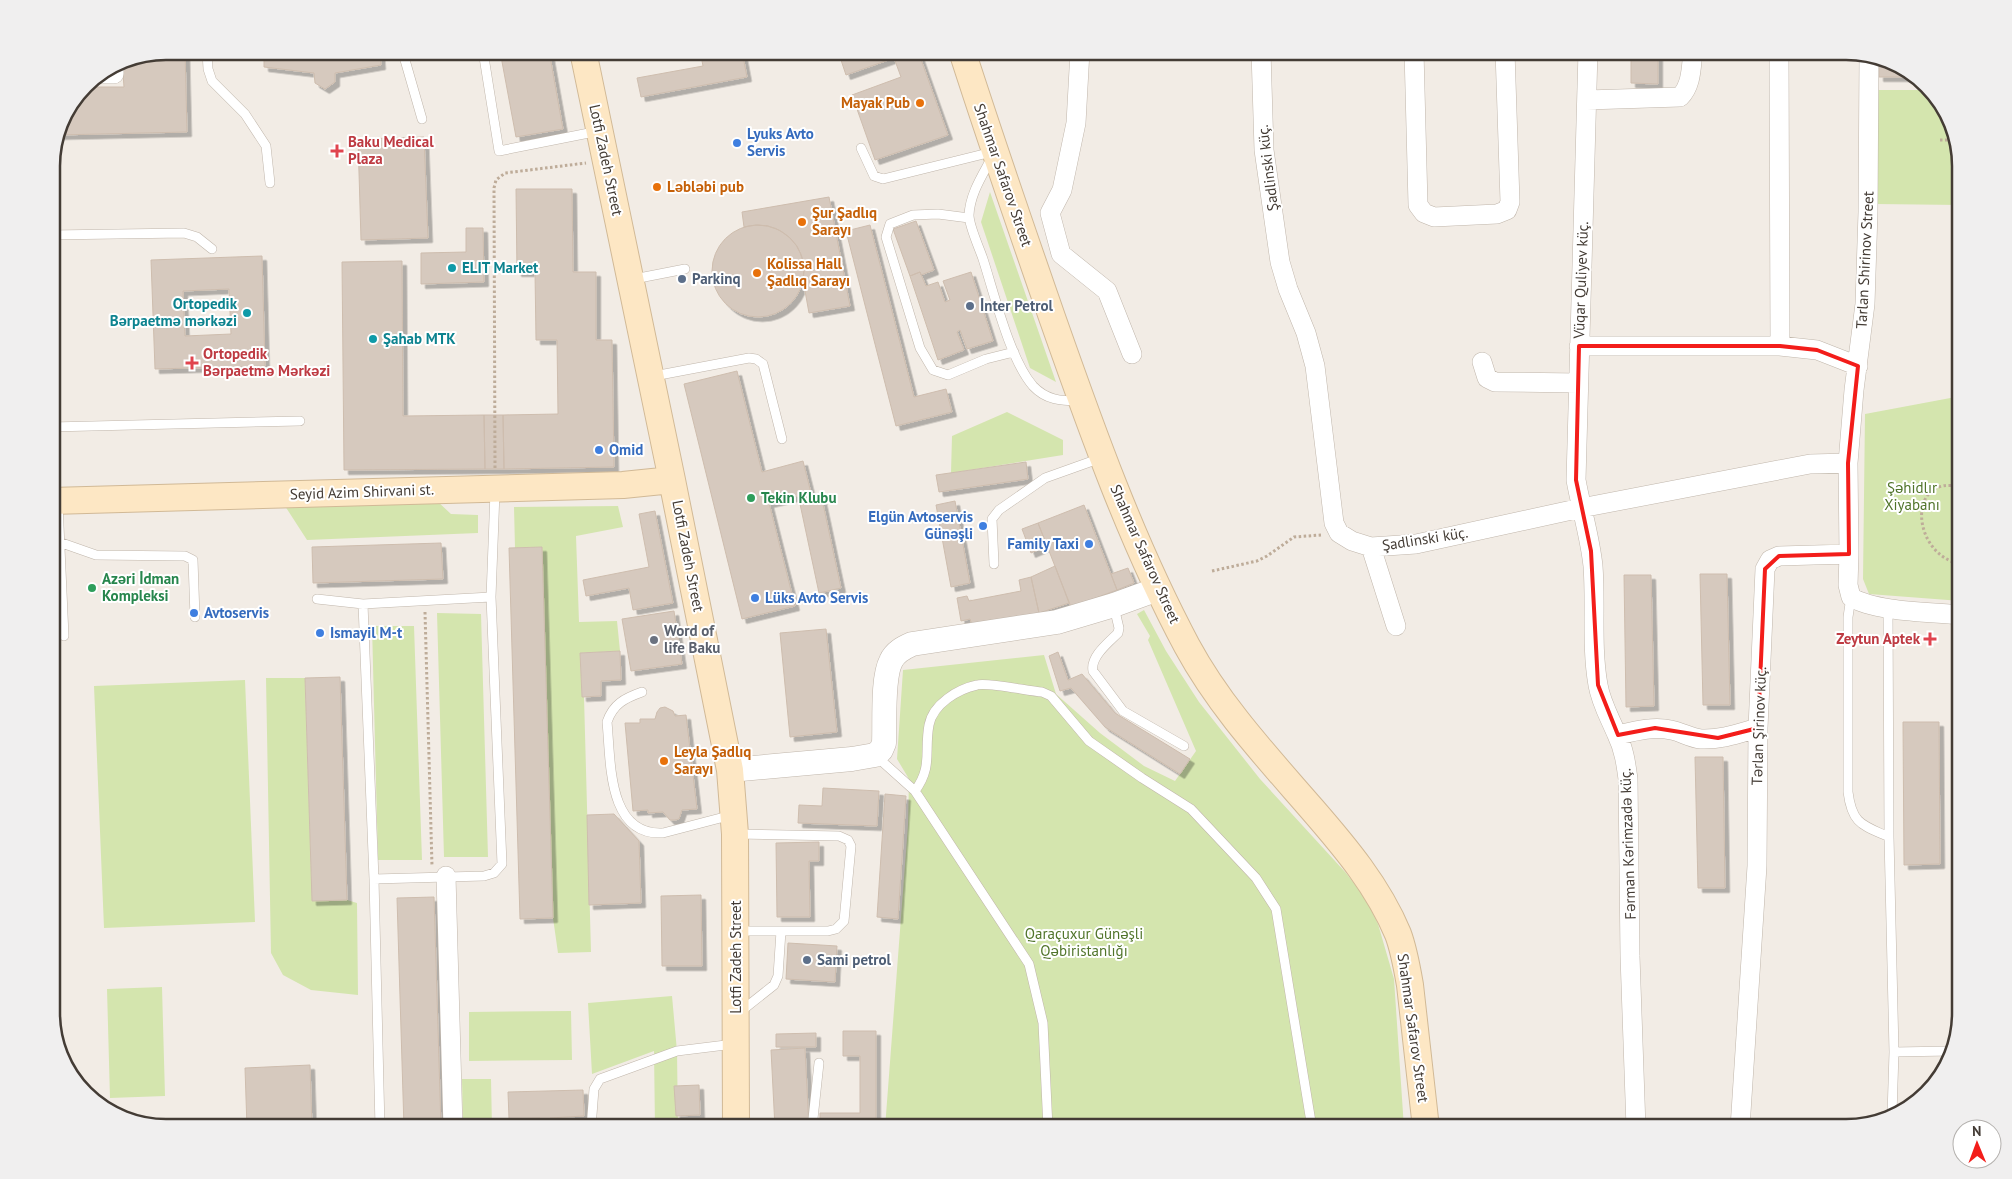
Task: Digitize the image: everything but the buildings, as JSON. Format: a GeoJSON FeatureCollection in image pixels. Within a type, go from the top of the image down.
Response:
{"type":"FeatureCollection","features":[{"type":"Feature","properties":{"kind":"main road","name":"Lotfi Zadeh Street"},"geometry":{"type":"LineString","coordinates":[[585,60],[730,770],[735,824],[736,1119]]}},
{"type":"Feature","properties":{"kind":"main road","name":"Shahmar Safarov Street"},"geometry":{"type":"LineString","coordinates":[[965,60],[1026,243],[1082,401],[1103,457],[1158,589],[1193,656],[1226,707],[1346,849],[1387,910],[1399,936],[1407,964],[1425,1119]]}},
{"type":"Feature","properties":{"kind":"main road","name":"Seyid Azim Shirvani st."},"geometry":{"type":"LineString","coordinates":[[60,501],[623,485],[672,480]]}},
{"type":"Feature","properties":{"kind":"street"},"geometry":{"type":"LineString","coordinates":[[1080,60],[1076,123],[1062,190],[1050,213],[1061,254],[1107,291],[1132,354]]}},
{"type":"Feature","properties":{"kind":"street","name":"Şadlinski küç."},"geometry":{"type":"LineString","coordinates":[[1261,60],[1264,150],[1280,262],[1288,289],[1306,333],[1315,366],[1334,523],[1339,533],[1352,541],[1371,547],[1416,544],[1581,508],[1810,464],[1848,463]]}},
{"type":"Feature","properties":{"kind":"street"},"geometry":{"type":"LineString","coordinates":[[1414,60],[1418,205],[1424,213],[1434,217],[1497,214],[1507,210],[1510,202],[1505,60]]}},
{"type":"Feature","properties":{"kind":"street","name":"Vüqar Quliyev küç."},"geometry":{"type":"LineString","coordinates":[[1581,508],[1575,474],[1588,60]]}},
{"type":"Feature","properties":{"kind":"street"},"geometry":{"type":"LineString","coordinates":[[1587,100],[1680,96],[1687,90],[1689,84],[1692,60]]}},
{"type":"Feature","properties":{"kind":"street"},"geometry":{"type":"LineString","coordinates":[[1779,60],[1780,346]]}},
{"type":"Feature","properties":{"kind":"street","name":"Tarlan Shirinov Street"},"geometry":{"type":"LineString","coordinates":[[1848,463],[1866,284],[1869,63]]}},
{"type":"Feature","properties":{"kind":"street"},"geometry":{"type":"LineString","coordinates":[[1026,243],[1056,235]]}},
{"type":"Feature","properties":{"kind":"street"},"geometry":{"type":"LineString","coordinates":[[1579,346],[1780,346],[1817,350],[1858,366]]}},
{"type":"Feature","properties":{"kind":"street"},"geometry":{"type":"LineString","coordinates":[[1482,362],[1487,378],[1495,382],[1578,383]]}},
{"type":"Feature","properties":{"kind":"street"},"geometry":{"type":"LineString","coordinates":[[1848,463],[1848,585],[1851,596],[1860,602],[1888,608],[1952,614]]}},
{"type":"Feature","properties":{"kind":"street","name":"Fərman Kərimzadə küç."},"geometry":{"type":"LineString","coordinates":[[1581,508],[1589,538],[1593,567],[1594,643],[1598,685],[1607,716],[1618,735],[1624,754],[1628,779],[1630,956],[1636,1119]]}},
{"type":"Feature","properties":{"kind":"street"},"geometry":{"type":"LineString","coordinates":[[1371,547],[1396,626]]}},
{"type":"Feature","properties":{"kind":"street","name":"Tərlan Şirinov küç."},"geometry":{"type":"LineString","coordinates":[[1741,1119],[1757,866],[1758,728],[1765,569],[1770,560],[1779,556],[1849,554]]}},
{"type":"Feature","properties":{"kind":"street"},"geometry":{"type":"LineString","coordinates":[[730,770],[875,755],[881,750],[884,743],[887,672],[891,659],[899,650],[912,644],[1057,622],[1114,605],[1158,589]]}},
{"type":"Feature","properties":{"kind":"street"},"geometry":{"type":"LineString","coordinates":[[1618,735],[1641,729],[1655,728],[1672,730],[1702,739],[1718,738],[1758,728]]}},
{"type":"Feature","properties":{"kind":"street"},"geometry":{"type":"LineString","coordinates":[[439,877],[452,1119]]}},
{"type":"Feature","properties":{"kind":"lane"},"geometry":{"type":"LineString","coordinates":[[208,60],[212,81],[245,114],[266,146],[270,184]]}},
{"type":"Feature","properties":{"kind":"lane"},"geometry":{"type":"LineString","coordinates":[[405,60],[422,119]]}},
{"type":"Feature","properties":{"kind":"lane"},"geometry":{"type":"LineString","coordinates":[[485,60],[500,151],[600,131]]}},
{"type":"Feature","properties":{"kind":"lane"},"geometry":{"type":"LineString","coordinates":[[861,148],[874,176],[883,179],[892,179],[995,152]]}},
{"type":"Feature","properties":{"kind":"lane"},"geometry":{"type":"LineString","coordinates":[[995,152],[974,191],[969,218],[1014,352],[1026,376],[1035,388],[1048,397],[1060,401],[1082,401]]}},
{"type":"Feature","properties":{"kind":"lane"},"geometry":{"type":"LineString","coordinates":[[969,218],[938,214],[913,215],[890,224],[886,237],[920,348],[933,370],[948,375],[986,359],[1014,352]]}},
{"type":"Feature","properties":{"kind":"lane"},"geometry":{"type":"LineString","coordinates":[[60,235],[184,233],[197,236],[212,249]]}},
{"type":"Feature","properties":{"kind":"lane"},"geometry":{"type":"LineString","coordinates":[[631,279],[685,269]]}},
{"type":"Feature","properties":{"kind":"lane"},"geometry":{"type":"LineString","coordinates":[[651,376],[749,358],[756,359],[763,364],[782,438]]}},
{"type":"Feature","properties":{"kind":"lane"},"geometry":{"type":"LineString","coordinates":[[60,427],[300,421]]}},
{"type":"Feature","properties":{"kind":"lane"},"geometry":{"type":"LineString","coordinates":[[994,564],[992,519],[999,510],[1054,473],[1103,457]]}},
{"type":"Feature","properties":{"kind":"lane"},"geometry":{"type":"LineString","coordinates":[[374,879],[484,876],[494,873],[502,864],[491,597],[495,488]]}},
{"type":"Feature","properties":{"kind":"lane"},"geometry":{"type":"LineString","coordinates":[[60,542],[96,555],[185,556],[193,560],[196,618]]}},
{"type":"Feature","properties":{"kind":"lane"},"geometry":{"type":"LineString","coordinates":[[60,561],[64,636]]}},
{"type":"Feature","properties":{"kind":"lane"},"geometry":{"type":"LineString","coordinates":[[1851,596],[1848,617],[1848,792],[1850,808],[1862,824],[1889,837]]}},
{"type":"Feature","properties":{"kind":"lane"},"geometry":{"type":"LineString","coordinates":[[317,599],[363,604],[491,597]]}},
{"type":"Feature","properties":{"kind":"lane"},"geometry":{"type":"LineString","coordinates":[[363,604],[374,879],[380,1119]]}},
{"type":"Feature","properties":{"kind":"lane"},"geometry":{"type":"LineString","coordinates":[[1114,605],[1119,628],[1118,633],[1095,658],[1092,666],[1093,672],[1123,711],[1184,746]]}},
{"type":"Feature","properties":{"kind":"lane"},"geometry":{"type":"LineString","coordinates":[[1888,608],[1889,837],[1894,1052],[1892,1108]]}},
{"type":"Feature","properties":{"kind":"lane"},"geometry":{"type":"LineString","coordinates":[[914,791],[923,780],[928,760],[929,725],[935,709],[956,693],[978,684],[1042,692],[1051,696],[1089,741],[1191,809],[1256,878],[1276,909],[1311,1119]]}},
{"type":"Feature","properties":{"kind":"lane"},"geometry":{"type":"LineString","coordinates":[[642,692],[622,699],[610,712],[607,722],[616,798],[627,820],[651,834],[735,824],[839,836],[848,840],[851,846],[844,921],[836,929],[828,931],[736,931]]}},
{"type":"Feature","properties":{"kind":"lane"},"geometry":{"type":"LineString","coordinates":[[875,755],[914,791],[1029,964],[1043,1023],[1048,1119]]}},
{"type":"Feature","properties":{"kind":"lane"},"geometry":{"type":"LineString","coordinates":[[736,1015],[774,984],[778,976],[781,931]]}},
{"type":"Feature","properties":{"kind":"lane"},"geometry":{"type":"LineString","coordinates":[[592,1119],[594,1089],[600,1079],[677,1051],[736,1044]]}},
{"type":"Feature","properties":{"kind":"lane"},"geometry":{"type":"LineString","coordinates":[[1894,1052],[1945,1051]]}},
{"type":"Feature","properties":{"kind":"lane"},"geometry":{"type":"LineString","coordinates":[[813,1119],[819,1063]]}},
{"type":"Feature","properties":{"kind":"path"},"geometry":{"type":"LineString","coordinates":[[1940,140],[1948,140]]}},
{"type":"Feature","properties":{"kind":"path"},"geometry":{"type":"LineString","coordinates":[[495,488],[494,188],[496,180],[505,173],[606,160]]}},
{"type":"Feature","properties":{"kind":"path"},"geometry":{"type":"LineString","coordinates":[[1952,485],[1938,486],[1929,492],[1921,516],[1923,532],[1928,542],[1952,562]]}},
{"type":"Feature","properties":{"kind":"path"},"geometry":{"type":"LineString","coordinates":[[1212,571],[1267,556],[1294,537],[1339,533]]}},
{"type":"Feature","properties":{"kind":"path"},"geometry":{"type":"LineString","coordinates":[[424,600],[439,877]]}},
{"type":"Feature","properties":{"kind":"highlighted area"},"geometry":{"type":"Polygon","coordinates":[[[1579,346],[1780,346],[1817,350],[1858,366],[1848,463],[1849,554],[1779,556],[1765,569],[1758,728],[1718,738],[1655,728],[1618,735],[1598,685],[1591,551],[1576,480],[1579,346]]]}},
{"type":"Feature","properties":{"kind":"green space"},"geometry":{"type":"Polygon","coordinates":[[[1878,90],[1920,90],[1938,113],[1950,145],[1952,159],[1952,205],[1875,204],[1878,90]]]}},
{"type":"Feature","properties":{"kind":"green space"},"geometry":{"type":"Polygon","coordinates":[[[990,192],[1056,382],[1030,368],[981,222],[990,192]]]}},
{"type":"Feature","properties":{"kind":"green space","name":"Şəhidlır Xiyabanı"},"geometry":{"type":"Polygon","coordinates":[[[1952,398],[1952,600],[1869,594],[1863,579],[1865,414],[1952,398]]]}},
{"type":"Feature","properties":{"kind":"green space"},"geometry":{"type":"Polygon","coordinates":[[[1007,412],[1063,440],[1063,455],[951,473],[952,436],[1007,412]]]}},
{"type":"Feature","properties":{"kind":"green space"},"geometry":{"type":"Polygon","coordinates":[[[437,501],[451,514],[478,515],[478,533],[307,540],[285,506],[437,501]]]}},
{"type":"Feature","properties":{"kind":"green space"},"geometry":{"type":"Polygon","coordinates":[[[618,506],[623,527],[576,536],[579,622],[617,621],[620,651],[580,653],[582,697],[584,697],[591,952],[558,953],[553,918],[542,547],[515,548],[514,507],[618,506]]]}},
{"type":"Feature","properties":{"kind":"green space","name":"Qaraçuxur Günəşli Qəbiristanlığı"},"geometry":{"type":"Polygon","coordinates":[[[1144,610],[1166,651],[1199,702],[1260,779],[1346,873],[1366,899],[1378,924],[1394,979],[1403,1119],[886,1119],[908,825],[909,779],[897,759],[903,670],[1044,655],[1056,694],[1100,733],[1144,766],[1175,781],[1196,751],[1148,640],[1150,636],[1137,614],[1144,610]]]}},
{"type":"Feature","properties":{"kind":"green space"},"geometry":{"type":"Polygon","coordinates":[[[437,613],[481,614],[488,857],[444,857],[437,613]]]}},
{"type":"Feature","properties":{"kind":"green space"},"geometry":{"type":"Polygon","coordinates":[[[372,626],[414,626],[422,860],[378,860],[372,626]]]}},
{"type":"Feature","properties":{"kind":"green space"},"geometry":{"type":"Polygon","coordinates":[[[266,678],[305,678],[312,901],[347,900],[357,903],[358,995],[311,990],[283,975],[271,953],[266,678]]]}},
{"type":"Feature","properties":{"kind":"green space"},"geometry":{"type":"Polygon","coordinates":[[[245,680],[255,922],[104,928],[94,686],[245,680]]]}},
{"type":"Feature","properties":{"kind":"green space"},"geometry":{"type":"Polygon","coordinates":[[[162,987],[165,1096],[110,1098],[107,989],[162,987]]]}},
{"type":"Feature","properties":{"kind":"green space"},"geometry":{"type":"Polygon","coordinates":[[[672,996],[677,1051],[678,1119],[655,1119],[654,1051],[592,1074],[588,1003],[672,996]]]}},
{"type":"Feature","properties":{"kind":"green space"},"geometry":{"type":"Polygon","coordinates":[[[571,1011],[572,1060],[469,1061],[469,1012],[571,1011]]]}},
{"type":"Feature","properties":{"kind":"green space"},"geometry":{"type":"Polygon","coordinates":[[[462,1079],[491,1079],[492,1119],[463,1119],[462,1079]]]}},
{"type":"Feature","properties":{"kind":"place","name":"Mayak Pub"},"geometry":{"type":"Point","coordinates":[920,103]}},
{"type":"Feature","properties":{"kind":"place","name":"Lyuks Avto Servis"},"geometry":{"type":"Point","coordinates":[737,143]}},
{"type":"Feature","properties":{"kind":"place","name":"Baku Medical Plaza"},"geometry":{"type":"Point","coordinates":[337,151]}},
{"type":"Feature","properties":{"kind":"place","name":"Ləbləbi pub"},"geometry":{"type":"Point","coordinates":[657,187]}},
{"type":"Feature","properties":{"kind":"place","name":"Şur Şadlıq Sarayı"},"geometry":{"type":"Point","coordinates":[802,222]}},
{"type":"Feature","properties":{"kind":"place","name":"ELIT Market"},"geometry":{"type":"Point","coordinates":[452,268]}},
{"type":"Feature","properties":{"kind":"place","name":"Kolissa Hall Şadlıq Sarayı"},"geometry":{"type":"Point","coordinates":[757,273]}},
{"type":"Feature","properties":{"kind":"place","name":"Parkinq"},"geometry":{"type":"Point","coordinates":[682,279]}},
{"type":"Feature","properties":{"kind":"place","name":"İnter Petrol"},"geometry":{"type":"Point","coordinates":[970,306]}},
{"type":"Feature","properties":{"kind":"place","name":"Ortopedik Bərpaetmə mərkəzi"},"geometry":{"type":"Point","coordinates":[247,313]}},
{"type":"Feature","properties":{"kind":"place","name":"Şahab MTK"},"geometry":{"type":"Point","coordinates":[373,339]}},
{"type":"Feature","properties":{"kind":"place","name":"Ortopedik Bərpaetmə Mərkəzi"},"geometry":{"type":"Point","coordinates":[192,363]}},
{"type":"Feature","properties":{"kind":"place","name":"Omid"},"geometry":{"type":"Point","coordinates":[599,450]}},
{"type":"Feature","properties":{"kind":"place","name":"Tekin Klubu"},"geometry":{"type":"Point","coordinates":[751,498]}},
{"type":"Feature","properties":{"kind":"place","name":"Elgün Avtoservis Günəşli"},"geometry":{"type":"Point","coordinates":[983,526]}},
{"type":"Feature","properties":{"kind":"place","name":"Family Taxi"},"geometry":{"type":"Point","coordinates":[1089,544]}},
{"type":"Feature","properties":{"kind":"place","name":"Azəri İdman Kompleksi"},"geometry":{"type":"Point","coordinates":[92,588]}},
{"type":"Feature","properties":{"kind":"place","name":"Lüks Avto Servis"},"geometry":{"type":"Point","coordinates":[755,598]}},
{"type":"Feature","properties":{"kind":"place","name":"Avtoservis"},"geometry":{"type":"Point","coordinates":[194,613]}},
{"type":"Feature","properties":{"kind":"place","name":"Ismayil M-t"},"geometry":{"type":"Point","coordinates":[320,633]}},
{"type":"Feature","properties":{"kind":"place","name":"Zeytun Aptek"},"geometry":{"type":"Point","coordinates":[1930,639]}},
{"type":"Feature","properties":{"kind":"place","name":"Word of life Baku"},"geometry":{"type":"Point","coordinates":[654,640]}},
{"type":"Feature","properties":{"kind":"place","name":"Leyla Şadlıq Sarayı"},"geometry":{"type":"Point","coordinates":[664,761]}},
{"type":"Feature","properties":{"kind":"place","name":"Sami petrol"},"geometry":{"type":"Point","coordinates":[807,960]}}]}
